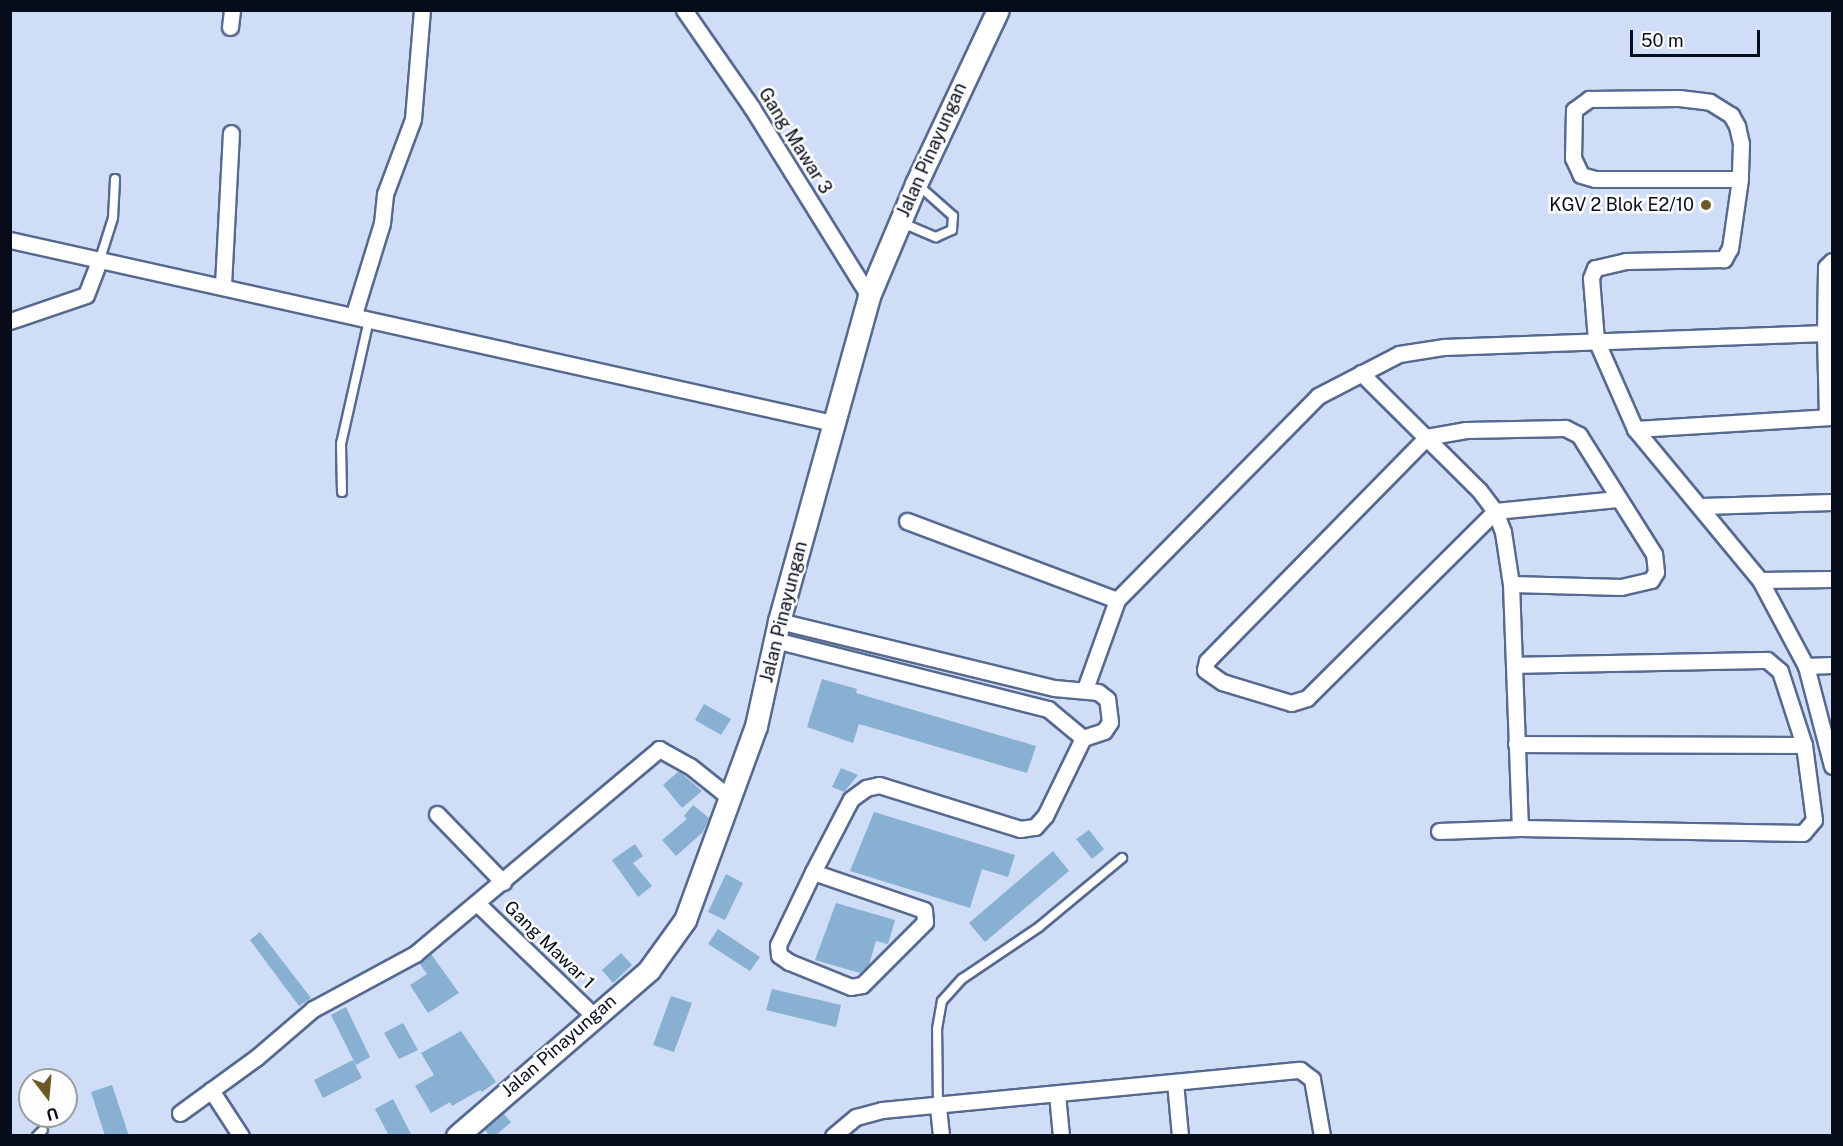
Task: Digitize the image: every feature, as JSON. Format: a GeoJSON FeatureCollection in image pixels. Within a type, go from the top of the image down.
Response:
{"type":"FeatureCollection","features":[{"type":"Feature","properties":{"kind":"main road","name":"Jalan Pinayungan"},"geometry":{"type":"LineString","coordinates":[[457,1136],[593,1015],[649,970],[673,939],[708,867],[756,726],[777,631],[869,296],[916,184],[998,10]]}},
{"type":"Feature","properties":{"kind":"street"},"geometry":{"type":"LineString","coordinates":[[230,27],[232,10]]}},
{"type":"Feature","properties":{"kind":"street"},"geometry":{"type":"LineString","coordinates":[[362,315],[382,223],[385,194],[413,119],[422,10]]}},
{"type":"Feature","properties":{"kind":"street","name":"Gang Mawar 3"},"geometry":{"type":"LineString","coordinates":[[684,10],[752,108],[869,296]]}},
{"type":"Feature","properties":{"kind":"street"},"geometry":{"type":"LineString","coordinates":[[1740,179],[1595,179],[1581,175],[1573,158],[1574,110],[1589,99],[1710,102],[1731,115],[1737,126],[1740,179],[1730,248],[1724,259],[1626,261],[1595,267],[1591,278],[1596,340],[1635,429],[1702,506],[1761,580],[1806,666],[1830,743],[1833,766]]}},
{"type":"Feature","properties":{"kind":"street"},"geometry":{"type":"LineString","coordinates":[[224,285],[231,133]]}},
{"type":"Feature","properties":{"kind":"street"},"geometry":{"type":"LineString","coordinates":[[10,240],[362,315],[833,423]]}},
{"type":"Feature","properties":{"kind":"street"},"geometry":{"type":"LineString","coordinates":[[10,321],[87,294],[100,258]]}},
{"type":"Feature","properties":{"kind":"street"},"geometry":{"type":"LineString","coordinates":[[1635,429],[1830,417],[1826,267],[1833,261]]}},
{"type":"Feature","properties":{"kind":"street"},"geometry":{"type":"LineString","coordinates":[[1085,689],[1117,600],[1318,396],[1399,354],[1443,347],[1829,333]]}},
{"type":"Feature","properties":{"kind":"street"},"geometry":{"type":"LineString","coordinates":[[1362,373],[1397,412],[1427,437],[1479,490],[1495,511],[1503,532],[1510,584],[1515,665],[1520,828]]}},
{"type":"Feature","properties":{"kind":"street"},"geometry":{"type":"LineString","coordinates":[[1510,584],[1621,587],[1651,580],[1656,572],[1654,554],[1617,499],[1579,435],[1565,428],[1466,430],[1427,437],[1207,661],[1205,670],[1210,676],[1291,703],[1307,698],[1495,511],[1617,499]]}},
{"type":"Feature","properties":{"kind":"street"},"geometry":{"type":"LineString","coordinates":[[1702,506],[1833,502]]}},
{"type":"Feature","properties":{"kind":"street"},"geometry":{"type":"LineString","coordinates":[[907,521],[1117,600]]}},
{"type":"Feature","properties":{"kind":"street"},"geometry":{"type":"LineString","coordinates":[[1761,580],[1833,579]]}},
{"type":"Feature","properties":{"kind":"street"},"geometry":{"type":"LineString","coordinates":[[777,631],[1041,685],[1098,692],[1111,710],[1104,731],[1083,738],[1045,816],[1035,827],[1020,829],[879,785],[866,788],[851,799],[813,872],[778,945],[779,955],[851,987],[862,985],[925,921],[924,910],[813,872]]}},
{"type":"Feature","properties":{"kind":"street"},"geometry":{"type":"LineString","coordinates":[[777,631],[1048,709],[1083,738]]}},
{"type":"Feature","properties":{"kind":"street"},"geometry":{"type":"LineString","coordinates":[[1439,831],[1520,828],[1803,833],[1814,820],[1804,745],[1780,671],[1767,660],[1515,665]]}},
{"type":"Feature","properties":{"kind":"street"},"geometry":{"type":"LineString","coordinates":[[1806,666],[1833,665]]}},
{"type":"Feature","properties":{"kind":"street"},"geometry":{"type":"LineString","coordinates":[[1035,705],[1041,685]]}},
{"type":"Feature","properties":{"kind":"street"},"geometry":{"type":"LineString","coordinates":[[1516,744],[1804,745]]}},
{"type":"Feature","properties":{"kind":"street"},"geometry":{"type":"LineString","coordinates":[[180,1113],[257,1057],[298,1019],[334,997],[387,972],[478,904],[659,750],[690,766],[730,798]]}},
{"type":"Feature","properties":{"kind":"street"},"geometry":{"type":"LineString","coordinates":[[437,814],[503,882]]}},
{"type":"Feature","properties":{"kind":"street","name":"Gang Mawar 1"},"geometry":{"type":"LineString","coordinates":[[478,904],[593,1015]]}},
{"type":"Feature","properties":{"kind":"street"},"geometry":{"type":"LineString","coordinates":[[833,1136],[862,1116],[882,1110],[938,1107],[1175,1082],[1305,1072],[1312,1079],[1320,1107],[1323,1136]]}},
{"type":"Feature","properties":{"kind":"street"},"geometry":{"type":"LineString","coordinates":[[1175,1082],[1180,1136]]}},
{"type":"Feature","properties":{"kind":"street"},"geometry":{"type":"LineString","coordinates":[[212,1090],[241,1136]]}},
{"type":"Feature","properties":{"kind":"street"},"geometry":{"type":"LineString","coordinates":[[1057,1094],[1061,1136]]}},
{"type":"Feature","properties":{"kind":"street"},"geometry":{"type":"LineString","coordinates":[[938,1107],[941,1136]]}},
{"type":"Feature","properties":{"kind":"lane"},"geometry":{"type":"LineString","coordinates":[[100,258],[113,218],[115,178]]}},
{"type":"Feature","properties":{"kind":"lane"},"geometry":{"type":"LineString","coordinates":[[900,221],[936,237],[952,230],[953,216],[916,184]]}},
{"type":"Feature","properties":{"kind":"lane"},"geometry":{"type":"LineString","coordinates":[[342,492],[340,444],[362,315]]}},
{"type":"Feature","properties":{"kind":"lane"},"geometry":{"type":"LineString","coordinates":[[938,1107],[937,1029],[942,1001],[962,979],[1040,927],[1122,858]]}},
{"type":"Feature","properties":{"kind":"building"},"geometry":{"type":"Polygon","coordinates":[[[822,679],[857,689],[856,693],[1036,746],[1027,773],[859,724],[853,743],[807,727],[822,679]]]}},
{"type":"Feature","properties":{"kind":"building"},"geometry":{"type":"Polygon","coordinates":[[[704,704],[731,719],[721,735],[695,720],[704,704]]]}},
{"type":"Feature","properties":{"kind":"building"},"geometry":{"type":"Polygon","coordinates":[[[841,768],[858,775],[844,792],[832,787],[841,768]]]}},
{"type":"Feature","properties":{"kind":"building"},"geometry":{"type":"Polygon","coordinates":[[[679,771],[702,791],[682,808],[663,785],[679,771]]]}},
{"type":"Feature","properties":{"kind":"building"},"geometry":{"type":"Polygon","coordinates":[[[693,805],[709,818],[703,832],[676,856],[662,840],[687,819],[684,816],[693,805]]]}},
{"type":"Feature","properties":{"kind":"building"},"geometry":{"type":"Polygon","coordinates":[[[874,812],[1015,855],[1008,877],[982,869],[970,908],[850,871],[874,812]]]}},
{"type":"Feature","properties":{"kind":"building"},"geometry":{"type":"Polygon","coordinates":[[[1089,830],[1104,849],[1092,859],[1076,839],[1089,830]]]}},
{"type":"Feature","properties":{"kind":"building"},"geometry":{"type":"Polygon","coordinates":[[[635,844],[643,856],[633,863],[652,886],[638,897],[612,860],[635,844]]]}},
{"type":"Feature","properties":{"kind":"building"},"geometry":{"type":"Polygon","coordinates":[[[1053,851],[1069,871],[985,942],[969,923],[1053,851]]]}},
{"type":"Feature","properties":{"kind":"building"},"geometry":{"type":"Polygon","coordinates":[[[726,874],[743,883],[725,920],[708,912],[726,874]]]}},
{"type":"Feature","properties":{"kind":"building"},"geometry":{"type":"Polygon","coordinates":[[[836,903],[895,920],[888,944],[876,941],[869,965],[860,973],[815,960],[836,903]]]}},
{"type":"Feature","properties":{"kind":"building"},"geometry":{"type":"Polygon","coordinates":[[[718,929],[760,957],[750,971],[708,944],[718,929]]]}},
{"type":"Feature","properties":{"kind":"building"},"geometry":{"type":"Polygon","coordinates":[[[260,932],[311,998],[299,1006],[250,940],[260,932]]]}},
{"type":"Feature","properties":{"kind":"building"},"geometry":{"type":"Polygon","coordinates":[[[621,953],[632,965],[613,983],[602,970],[621,953]]]}},
{"type":"Feature","properties":{"kind":"building"},"geometry":{"type":"Polygon","coordinates":[[[431,954],[459,993],[428,1013],[410,985],[427,974],[419,963],[431,954]]]}},
{"type":"Feature","properties":{"kind":"building"},"geometry":{"type":"Polygon","coordinates":[[[772,989],[841,1005],[836,1027],[766,1010],[772,989]]]}},
{"type":"Feature","properties":{"kind":"building"},"geometry":{"type":"Polygon","coordinates":[[[671,996],[692,1003],[674,1052],[653,1045],[671,996]]]}},
{"type":"Feature","properties":{"kind":"building"},"geometry":{"type":"Polygon","coordinates":[[[346,1007],[370,1057],[356,1065],[331,1015],[346,1007]]]}},
{"type":"Feature","properties":{"kind":"building"},"geometry":{"type":"Polygon","coordinates":[[[403,1023],[418,1050],[399,1059],[384,1033],[403,1023]]]}},
{"type":"Feature","properties":{"kind":"building"},"geometry":{"type":"Polygon","coordinates":[[[461,1031],[496,1082],[482,1092],[480,1090],[452,1106],[450,1102],[431,1113],[415,1086],[434,1075],[421,1053],[461,1031]]]}},
{"type":"Feature","properties":{"kind":"building"},"geometry":{"type":"Polygon","coordinates":[[[353,1060],[362,1078],[323,1098],[314,1080],[353,1060]]]}},
{"type":"Feature","properties":{"kind":"building"},"geometry":{"type":"Polygon","coordinates":[[[112,1085],[129,1136],[105,1136],[91,1092],[112,1085]]]}},
{"type":"Feature","properties":{"kind":"building"},"geometry":{"type":"Polygon","coordinates":[[[393,1099],[412,1136],[389,1136],[375,1109],[393,1099]]]}},
{"type":"Feature","properties":{"kind":"building"},"geometry":{"type":"Polygon","coordinates":[[[503,1113],[511,1122],[495,1136],[490,1136],[484,1129],[503,1113]]]}},
{"type":"Feature","properties":{"kind":"place","name":"KGV 2 Blok E2/10"},"geometry":{"type":"Point","coordinates":[1706,205]}}]}
